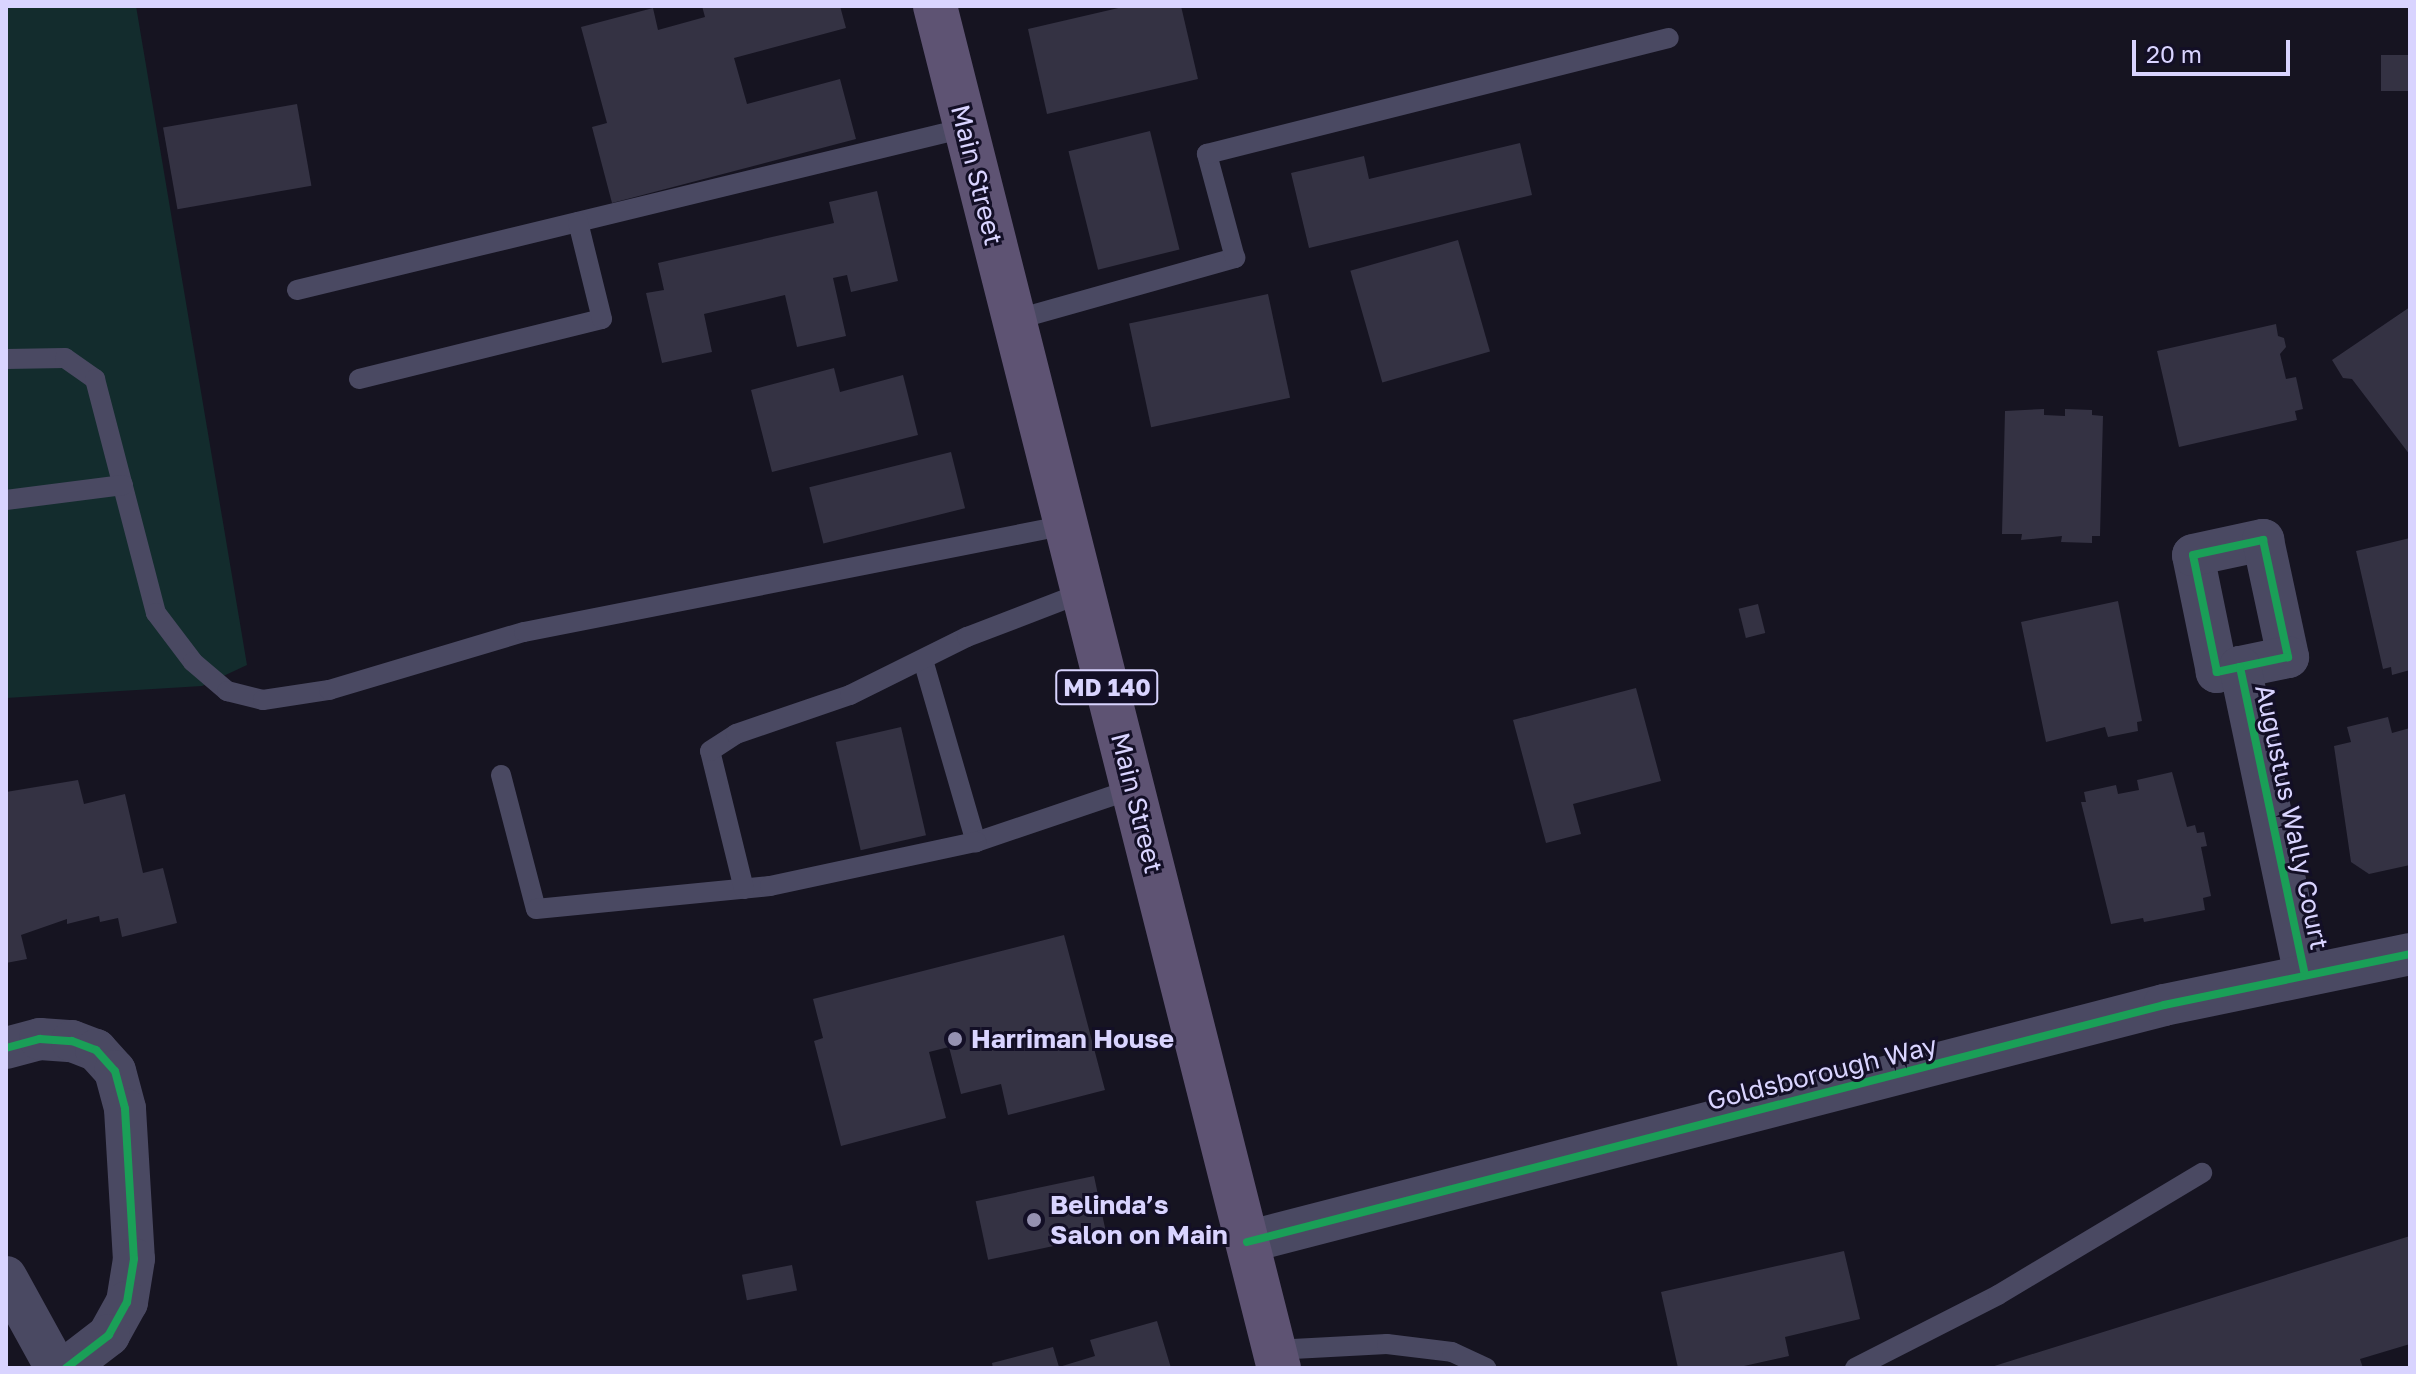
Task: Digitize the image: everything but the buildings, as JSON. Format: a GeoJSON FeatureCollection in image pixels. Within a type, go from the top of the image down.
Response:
{"type":"FeatureCollection","features":[{"type":"Feature","properties":{"kind":"main road","name":"Main Street"},"geometry":{"type":"LineString","coordinates":[[935,6],[1277,1359]]}},
{"type":"Feature","properties":{"kind":"street","name":"Augustus Wally Court"},"geometry":{"type":"LineString","coordinates":[[2240,667],[2305,975]]}},
{"type":"Feature","properties":{"kind":"street","name":"Goldsborough Way"},"geometry":{"type":"LineString","coordinates":[[1247,1242],[2149,1009],[2410,954]]}},
{"type":"Feature","properties":{"kind":"street"},"geometry":{"type":"LineString","coordinates":[[6,1048],[40,1039],[72,1041],[96,1050],[115,1071],[125,1109],[134,1259],[127,1302],[109,1335],[66,1368]]}},
{"type":"Feature","properties":{"kind":"street"},"geometry":{"type":"LineString","coordinates":[[6,1277],[56,1368]]}},
{"type":"Feature","properties":{"kind":"lane"},"geometry":{"type":"LineString","coordinates":[[1014,320],[1235,258],[1207,154],[1669,38]]}},
{"type":"Feature","properties":{"kind":"lane"},"geometry":{"type":"LineString","coordinates":[[297,290],[965,128]]}},
{"type":"Feature","properties":{"kind":"lane"},"geometry":{"type":"LineString","coordinates":[[359,379],[602,319],[578,222]]}},
{"type":"Feature","properties":{"kind":"lane"},"geometry":{"type":"LineString","coordinates":[[6,359],[65,358],[95,379],[156,613],[193,662],[227,691],[263,700],[329,690],[524,632],[1067,525]]}},
{"type":"Feature","properties":{"kind":"lane"},"geometry":{"type":"LineString","coordinates":[[6,500],[123,485]]}},
{"type":"Feature","properties":{"kind":"lane"},"geometry":{"type":"LineString","coordinates":[[744,889],[710,751],[736,734],[850,695],[967,637],[1084,592]]}},
{"type":"Feature","properties":{"kind":"lane"},"geometry":{"type":"LineString","coordinates":[[923,660],[976,842]]}},
{"type":"Feature","properties":{"kind":"lane"},"geometry":{"type":"LineString","coordinates":[[501,775],[536,909],[744,889],[976,842],[1133,789]]}},
{"type":"Feature","properties":{"kind":"lane"},"geometry":{"type":"LineString","coordinates":[[1855,1368],[1998,1295],[2202,1173]]}},
{"type":"Feature","properties":{"kind":"lane"},"geometry":{"type":"LineString","coordinates":[[1277,1359],[1387,1344],[1452,1352],[1487,1368]]}},
{"type":"Feature","properties":{"kind":"green space"},"geometry":{"type":"Polygon","coordinates":[[[6,6],[136,6],[247,665],[202,686],[6,698],[6,6]]]}},
{"type":"Feature","properties":{"kind":"cycle path"},"geometry":{"type":"LineString","coordinates":[[2240,667],[2217,672],[2193,555],[2263,540],[2288,657],[2240,667],[2305,975]]}},
{"type":"Feature","properties":{"kind":"cycle path"},"geometry":{"type":"LineString","coordinates":[[1247,1242],[2164,1005],[2410,954]]}},
{"type":"Feature","properties":{"kind":"cycle path"},"geometry":{"type":"LineString","coordinates":[[6,1048],[40,1039],[72,1041],[96,1050],[115,1071],[125,1109],[134,1259],[127,1302],[109,1335],[66,1368]]}},
{"type":"Feature","properties":{"kind":"place","name":"Harriman House"},"geometry":{"type":"Point","coordinates":[955,1039]}},
{"type":"Feature","properties":{"kind":"place","name":"Belinda’s Salon on Main"},"geometry":{"type":"Point","coordinates":[1034,1220]}}]}
